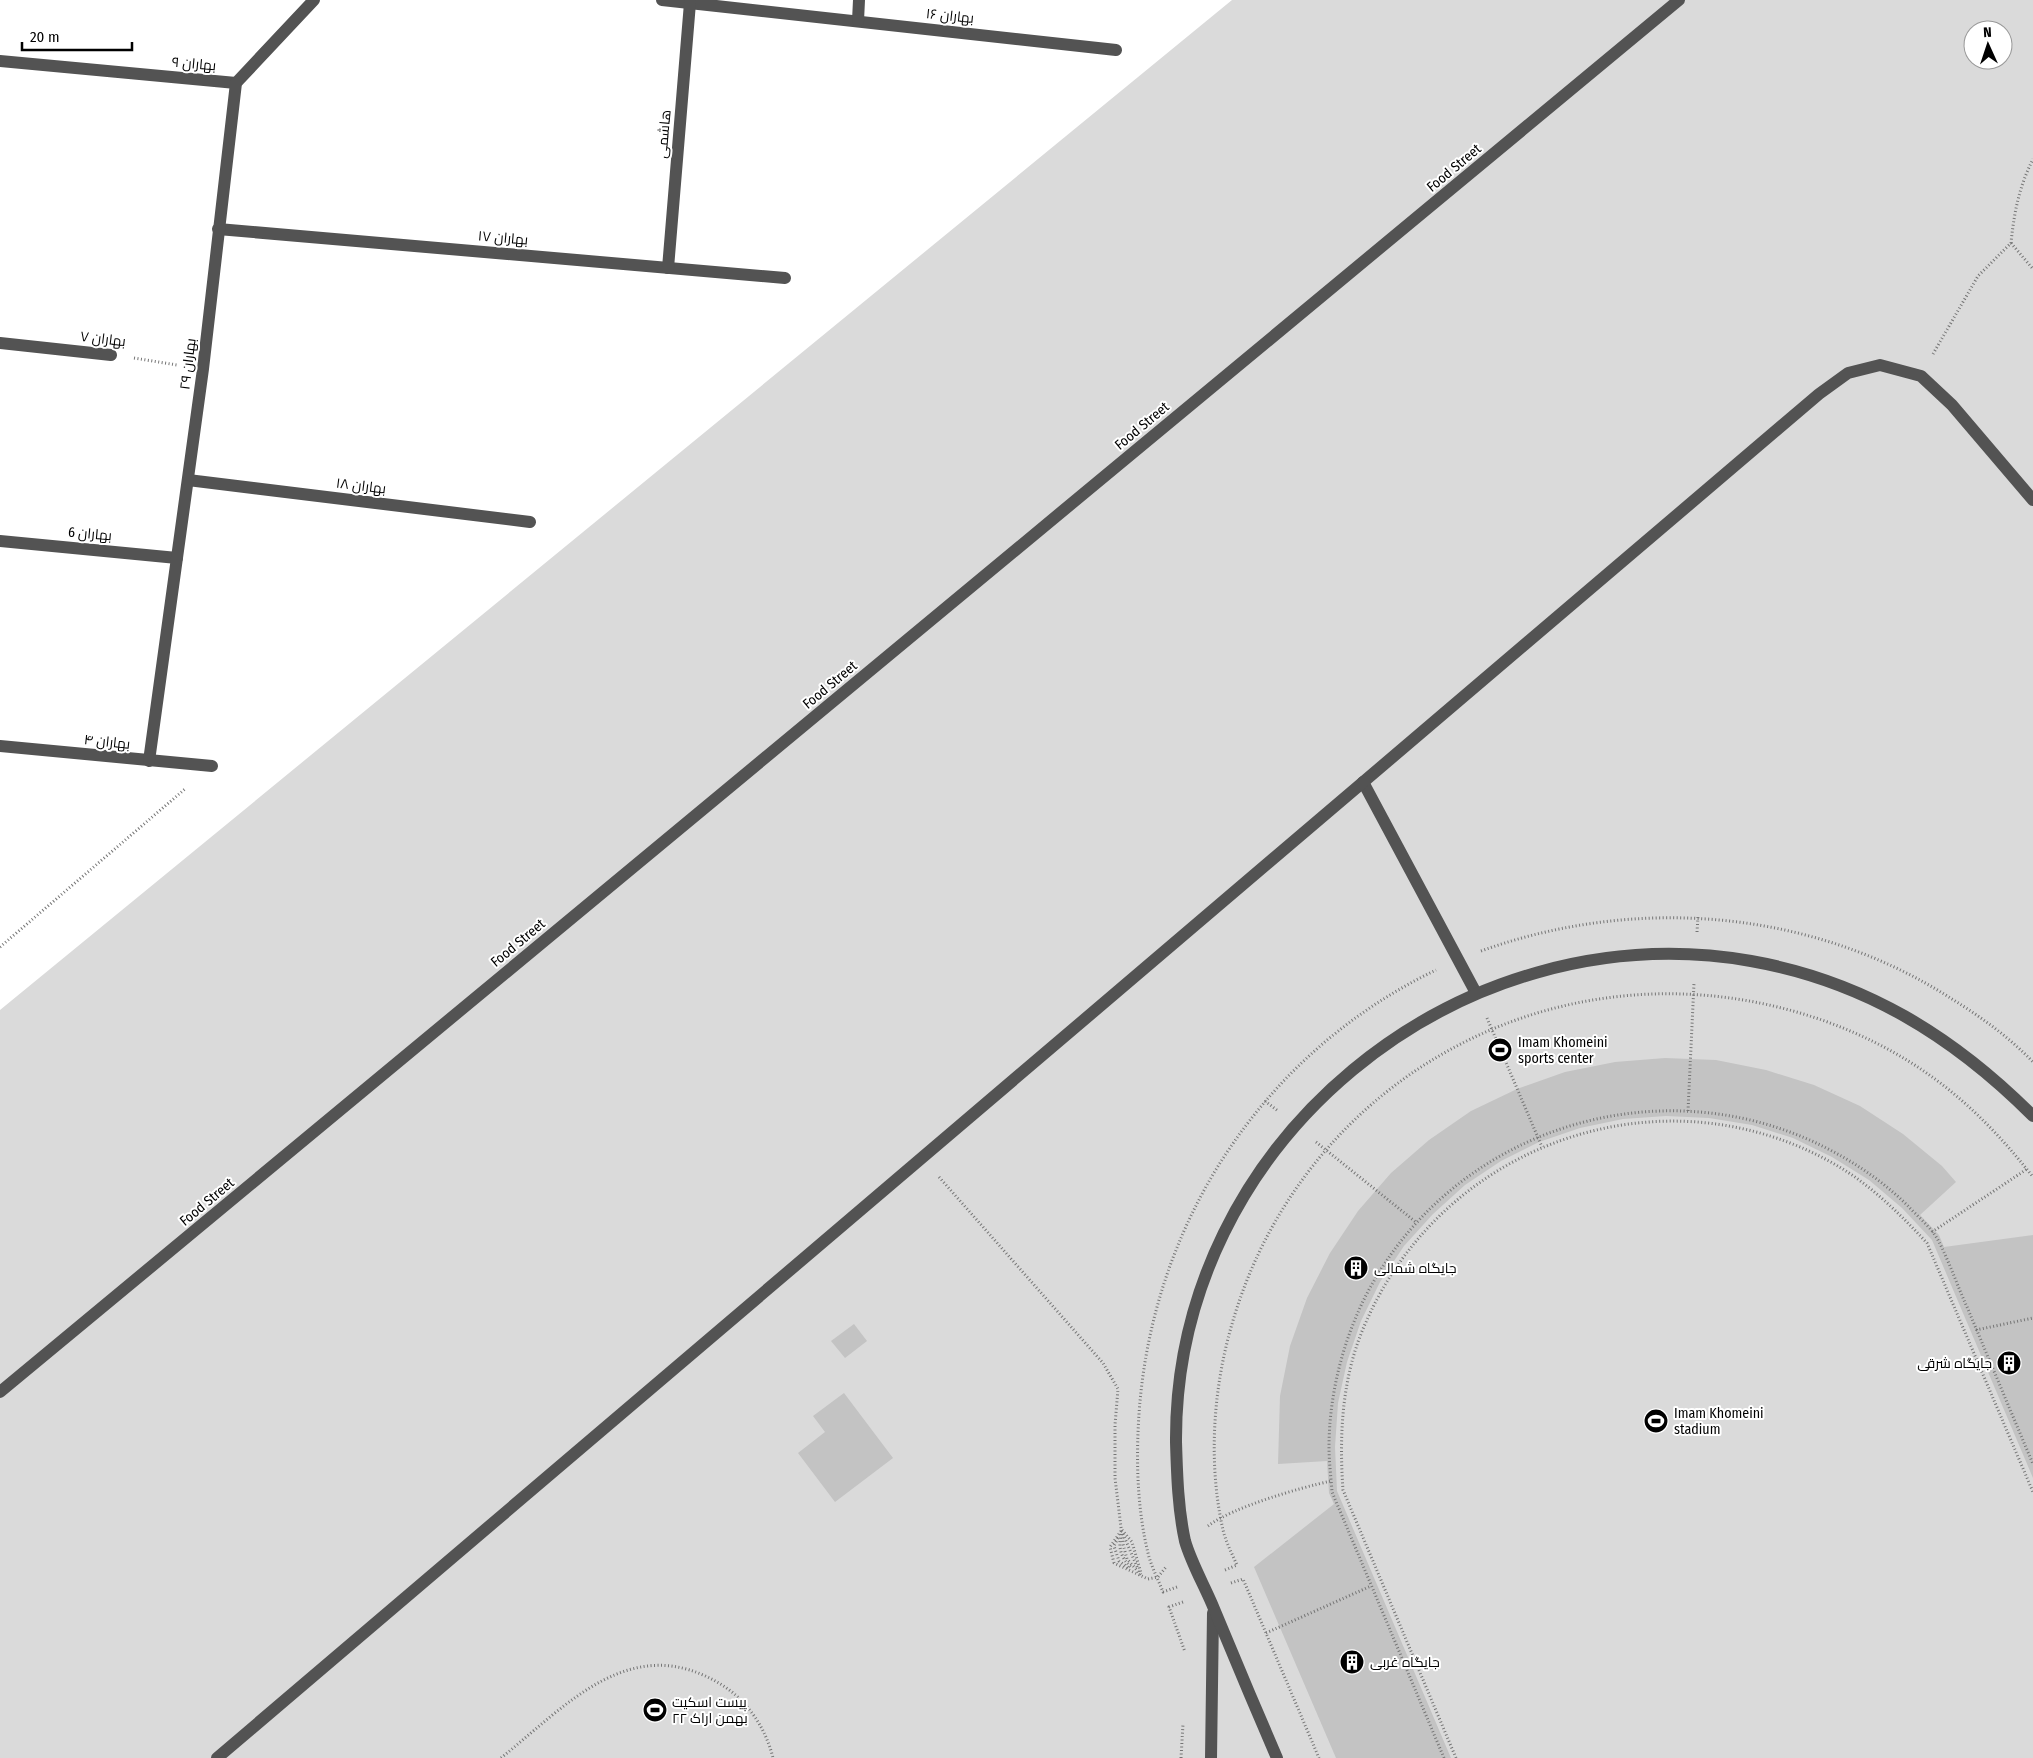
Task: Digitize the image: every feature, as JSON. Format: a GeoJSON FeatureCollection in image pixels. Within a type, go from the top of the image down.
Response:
{"type":"FeatureCollection","features":[{"type":"Feature","properties":{"kind":"street"},"geometry":{"type":"LineString","coordinates":[[236,83],[314,0]]}},
{"type":"Feature","properties":{"kind":"street","name":"بهاران ۱۶"},"geometry":{"type":"LineString","coordinates":[[662,0],[1116,50]]}},
{"type":"Feature","properties":{"kind":"street"},"geometry":{"type":"LineString","coordinates":[[858,21],[860,0]]}},
{"type":"Feature","properties":{"kind":"street","name":"Food Street"},"geometry":{"type":"LineString","coordinates":[[0,1392],[1680,0]]}},
{"type":"Feature","properties":{"kind":"street","name":"هاشمی"},"geometry":{"type":"LineString","coordinates":[[668,268],[690,3]]}},
{"type":"Feature","properties":{"kind":"street","name":"بهاران ۹"},"geometry":{"type":"LineString","coordinates":[[0,61],[236,83]]}},
{"type":"Feature","properties":{"kind":"street","name":"بهاران ۲۹"},"geometry":{"type":"LineString","coordinates":[[149,761],[203,369],[236,83]]}},
{"type":"Feature","properties":{"kind":"street","name":"بهاران ۱۷"},"geometry":{"type":"LineString","coordinates":[[218,229],[785,278]]}},
{"type":"Feature","properties":{"kind":"street","name":"بهاران ۷"},"geometry":{"type":"LineString","coordinates":[[0,343],[111,355]]}},
{"type":"Feature","properties":{"kind":"street"},"geometry":{"type":"LineString","coordinates":[[217,1758],[1819,394],[1848,373],[1880,366],[1921,376],[1952,405],[2033,500]]}},
{"type":"Feature","properties":{"kind":"street","name":"بهاران ۱۸"},"geometry":{"type":"LineString","coordinates":[[188,480],[530,522]]}},
{"type":"Feature","properties":{"kind":"street","name":"بهاران 6"},"geometry":{"type":"LineString","coordinates":[[0,541],[177,558]]}},
{"type":"Feature","properties":{"kind":"street","name":"بهاران ۴"},"geometry":{"type":"LineString","coordinates":[[0,746],[212,766]]}},
{"type":"Feature","properties":{"kind":"street"},"geometry":{"type":"LineString","coordinates":[[1363,782],[1476,994]]}},
{"type":"Feature","properties":{"kind":"street"},"geometry":{"type":"LineString","coordinates":[[1277,1758],[1186,1543],[1178,1490],[1177,1430],[1180,1387],[1187,1345],[1202,1287],[1222,1239],[1246,1193],[1275,1150],[1296,1125],[1345,1075],[1386,1043],[1430,1016],[1476,994],[1529,975],[1584,962],[1640,956],[1696,955],[1760,964],[1806,974],[1859,993],[1909,1018],[1956,1048],[2000,1083],[2033,1116]]}},
{"type":"Feature","properties":{"kind":"street"},"geometry":{"type":"LineString","coordinates":[[1211,1758],[1214,1608]]}},
{"type":"Feature","properties":{"kind":"path"},"geometry":{"type":"LineString","coordinates":[[1921,376],[1978,276],[2011,244],[2014,215],[2021,187],[2033,160]]}},
{"type":"Feature","properties":{"kind":"path"},"geometry":{"type":"LineString","coordinates":[[2011,244],[2033,269]]}},
{"type":"Feature","properties":{"kind":"path","name":"بهاران ۷"},"geometry":{"type":"LineString","coordinates":[[111,355],[203,369]]}},
{"type":"Feature","properties":{"kind":"path"},"geometry":{"type":"LineString","coordinates":[[0,946],[212,766]]}},
{"type":"Feature","properties":{"kind":"path"},"geometry":{"type":"LineString","coordinates":[[1163,1592],[1148,1554],[1140,1494],[1138,1438],[1141,1383],[1151,1328],[1166,1274],[1187,1222],[1212,1174],[1244,1128],[1266,1101],[1320,1046],[1364,1012],[1411,982],[1458,960],[1518,938],[1577,924],[1638,917],[1698,917],[1758,924],[1800,933],[1874,957],[1928,984],[1972,1012],[2033,1062]]}},
{"type":"Feature","properties":{"kind":"path"},"geometry":{"type":"LineString","coordinates":[[1688,1111],[1698,917]]}},
{"type":"Feature","properties":{"kind":"path"},"geometry":{"type":"LineString","coordinates":[[1476,994],[1542,1147]]}},
{"type":"Feature","properties":{"kind":"path"},"geometry":{"type":"LineString","coordinates":[[1237,1565],[1223,1532],[1216,1487],[1214,1439],[1217,1392],[1226,1345],[1239,1299],[1256,1255],[1279,1213],[1305,1174],[1325,1149],[1370,1104],[1408,1074],[1448,1050],[1491,1029],[1540,1012],[1591,1000],[1642,994],[1694,994],[1745,1000],[1796,1011],[1844,1028],[1890,1051],[1934,1078],[1974,1111],[2010,1148],[2033,1177]]}},
{"type":"Feature","properties":{"kind":"path"},"geometry":{"type":"LineString","coordinates":[[1266,1101],[1417,1223]]}},
{"type":"Feature","properties":{"kind":"path"},"geometry":{"type":"LineString","coordinates":[[1444,1758],[1332,1492],[1329,1447],[1331,1412],[1341,1360],[1355,1318],[1375,1279],[1400,1243],[1417,1223],[1461,1181],[1498,1156],[1538,1136],[1579,1122],[1622,1113],[1666,1110],[1688,1111],[1753,1120],[1795,1133],[1835,1152],[1872,1176],[1906,1204],[1937,1237],[2033,1464]]}},
{"type":"Feature","properties":{"kind":"path"},"geometry":{"type":"LineString","coordinates":[[1456,1758],[1343,1490],[1340,1447],[1343,1404],[1352,1363],[1365,1323],[1384,1285],[1408,1249],[1436,1217],[1468,1190],[1504,1166],[1542,1147],[1582,1133],[1624,1124],[1666,1121],[1709,1123],[1750,1131],[1791,1143],[1830,1161],[1865,1184],[1898,1211],[1927,1243],[2033,1492]]}},
{"type":"Feature","properties":{"kind":"path"},"geometry":{"type":"LineString","coordinates":[[923,1158],[1103,1363],[1118,1389],[1115,1425],[1115,1478],[1122,1530],[1132,1558],[1142,1576]]}},
{"type":"Feature","properties":{"kind":"path"},"geometry":{"type":"LineString","coordinates":[[1932,1232],[2027,1169]]}},
{"type":"Feature","properties":{"kind":"path"},"geometry":{"type":"LineString","coordinates":[[1976,1330],[2033,1318]]}},
{"type":"Feature","properties":{"kind":"path"},"geometry":{"type":"LineString","coordinates":[[1221,1516],[1310,1485],[1331,1481]]}},
{"type":"Feature","properties":{"kind":"path"},"geometry":{"type":"LineString","coordinates":[[1122,1530],[1110,1547],[1114,1563],[1142,1576]]}},
{"type":"Feature","properties":{"kind":"path"},"geometry":{"type":"LineString","coordinates":[[1122,1530],[1119,1545],[1123,1560],[1142,1576]]}},
{"type":"Feature","properties":{"kind":"path"},"geometry":{"type":"LineString","coordinates":[[1243,1579],[1319,1758]]}},
{"type":"Feature","properties":{"kind":"path"},"geometry":{"type":"LineString","coordinates":[[1266,1633],[1372,1586]]}},
{"type":"Feature","properties":{"kind":"path"},"geometry":{"type":"LineString","coordinates":[[1169,1607],[1185,1651],[1185,1660]]}},
{"type":"Feature","properties":{"kind":"path"},"geometry":{"type":"LineString","coordinates":[[501,1758],[584,1692],[606,1677],[631,1668],[657,1665],[683,1668],[700,1674],[731,1690],[749,1709],[764,1732],[773,1758]]}},
{"type":"Feature","properties":{"kind":"path"},"geometry":{"type":"LineString","coordinates":[[1181,1758],[1184,1721]]}},
{"type":"Feature","properties":{"kind":"shaded area"},"geometry":{"type":"Polygon","coordinates":[[[1232,0],[2033,0],[2033,1758],[0,1758],[0,1010],[1232,0]]]}},
{"type":"Feature","properties":{"kind":"building"},"geometry":{"type":"Polygon","coordinates":[[[1665,1058],[1716,1060],[1766,1070],[1814,1085],[1860,1106],[1903,1134],[1942,1166],[1956,1182],[1920,1215],[1939,1235],[1944,1247],[2033,1235],[2033,1478],[1932,1240],[1902,1208],[1869,1180],[1832,1157],[1793,1138],[1752,1125],[1709,1118],[1666,1116],[1623,1119],[1580,1128],[1539,1142],[1501,1161],[1465,1185],[1433,1214],[1404,1246],[1380,1282],[1361,1321],[1347,1362],[1338,1403],[1335,1447],[1337,1491],[1451,1758],[1336,1758],[1254,1567],[1334,1504],[1329,1493],[1327,1461],[1278,1464],[1280,1396],[1290,1346],[1307,1298],[1330,1253],[1358,1211],[1391,1173],[1429,1140],[1471,1111],[1517,1089],[1565,1072],[1615,1062],[1665,1058]]]}},
{"type":"Feature","properties":{"kind":"building"},"geometry":{"type":"Polygon","coordinates":[[[854,1324],[867,1341],[845,1358],[831,1341],[854,1324]]]}},
{"type":"Feature","properties":{"kind":"building"},"geometry":{"type":"Polygon","coordinates":[[[844,1393],[893,1458],[835,1502],[798,1453],[825,1432],[813,1416],[844,1393]]]}},
{"type":"Feature","properties":{"kind":"place","name":"Imam Khomeini sports center"},"geometry":{"type":"Point","coordinates":[1500,1050]}},
{"type":"Feature","properties":{"kind":"place","name":"جایگاه شمالی"},"geometry":{"type":"Point","coordinates":[1356,1268]}},
{"type":"Feature","properties":{"kind":"place","name":"جایگاه شرقی"},"geometry":{"type":"Point","coordinates":[2009,1363]}},
{"type":"Feature","properties":{"kind":"place","name":"Imam Khomeini stadium"},"geometry":{"type":"Point","coordinates":[1656,1421]}},
{"type":"Feature","properties":{"kind":"place","name":"جایگاه غربی"},"geometry":{"type":"Point","coordinates":[1352,1662]}},
{"type":"Feature","properties":{"kind":"place","name":"پیست اسکیت ۲۲ بهمن اراک"},"geometry":{"type":"Point","coordinates":[655,1710]}}]}
